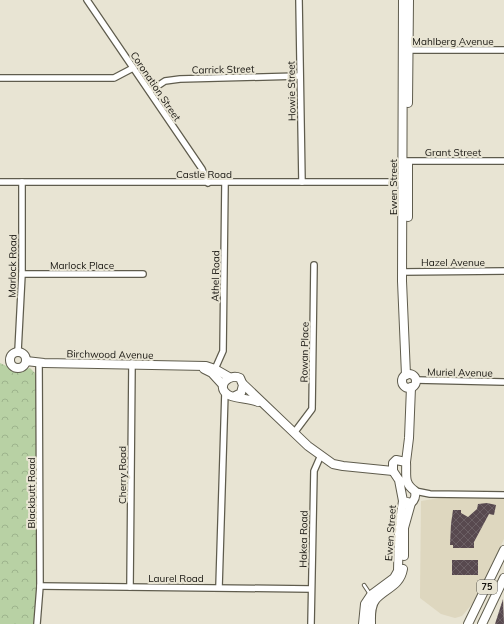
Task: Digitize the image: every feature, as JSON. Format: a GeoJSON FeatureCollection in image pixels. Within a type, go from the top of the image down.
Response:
{"type":"FeatureCollection","features":[{"type":"Feature","properties":{"kind":"main road","name":"Ewen Street"},"geometry":{"type":"LineString","coordinates":[[373,597],[394,578],[398,571],[399,528],[409,501],[415,491],[409,487],[405,481],[409,438],[410,381],[404,272],[406,50],[403,0]]}},
{"type":"Feature","properties":{"kind":"main road","name":"Ewen Street"},"geometry":{"type":"LineString","coordinates":[[406,50],[409,0]]}},
{"type":"Feature","properties":{"kind":"main road"},"geometry":{"type":"LineString","coordinates":[[9,359],[13,352],[18,351],[25,356],[26,361]]}},
{"type":"Feature","properties":{"kind":"main road","name":"Birchwood Avenue"},"geometry":{"type":"LineString","coordinates":[[0,357],[9,359],[12,366],[16,368],[21,368],[26,361],[206,366],[229,377],[238,377],[263,405],[294,433],[333,464],[365,468],[394,465]]}},
{"type":"Feature","properties":{"kind":"main road","name":"Birchwood Avenue"},"geometry":{"type":"LineString","coordinates":[[193,365],[212,373],[224,389],[234,396],[252,400],[263,405]]}},
{"type":"Feature","properties":{"kind":"main road"},"geometry":{"type":"LineString","coordinates":[[224,389],[229,377]]}},
{"type":"Feature","properties":{"kind":"main road","name":"Ewen Street"},"geometry":{"type":"LineString","coordinates":[[409,501],[394,465],[402,450],[404,441],[410,381]]}},
{"type":"Feature","properties":{"kind":"main road"},"geometry":{"type":"LineString","coordinates":[[234,396],[241,393],[243,384]]}},
{"type":"Feature","properties":{"kind":"main road"},"geometry":{"type":"LineString","coordinates":[[394,465],[406,462]]}},
{"type":"Feature","properties":{"kind":"main road","name":"75"},"geometry":{"type":"LineString","coordinates":[[468,624],[504,550]]}},
{"type":"Feature","properties":{"kind":"main road","name":"75"},"geometry":{"type":"LineString","coordinates":[[483,622],[504,578]]}},
{"type":"Feature","properties":{"kind":"main road"},"geometry":{"type":"LineString","coordinates":[[363,624],[365,604],[373,597]]}},
{"type":"Feature","properties":{"kind":"main road"},"geometry":{"type":"LineString","coordinates":[[371,624],[373,597]]}},
{"type":"Feature","properties":{"kind":"street","name":"Coronation Street"},"geometry":{"type":"LineString","coordinates":[[87,0],[202,169],[208,183]]}},
{"type":"Feature","properties":{"kind":"street","name":"Howie Street"},"geometry":{"type":"LineString","coordinates":[[299,0],[299,76],[302,182]]}},
{"type":"Feature","properties":{"kind":"street","name":"Mahlberg Avenue"},"geometry":{"type":"LineString","coordinates":[[406,50],[504,50]]}},
{"type":"Feature","properties":{"kind":"street"},"geometry":{"type":"LineString","coordinates":[[0,78],[110,79],[120,76],[133,68]]}},
{"type":"Feature","properties":{"kind":"street","name":"Carrick Street"},"geometry":{"type":"LineString","coordinates":[[150,91],[165,81],[180,79],[299,76]]}},
{"type":"Feature","properties":{"kind":"street","name":"Grant Street"},"geometry":{"type":"LineString","coordinates":[[406,161],[504,161]]}},
{"type":"Feature","properties":{"kind":"street","name":"Castle Road"},"geometry":{"type":"LineString","coordinates":[[0,182],[406,182]]}},
{"type":"Feature","properties":{"kind":"street","name":"Marlock Road"},"geometry":{"type":"LineString","coordinates":[[18,351],[22,274],[22,182]]}},
{"type":"Feature","properties":{"kind":"street","name":"Athel Road"},"geometry":{"type":"LineString","coordinates":[[215,369],[223,351],[225,183]]}},
{"type":"Feature","properties":{"kind":"street","name":"Rowan Place"},"geometry":{"type":"LineString","coordinates":[[294,433],[312,409],[314,265]]}},
{"type":"Feature","properties":{"kind":"street","name":"Hazel Avenue"},"geometry":{"type":"LineString","coordinates":[[404,272],[504,271]]}},
{"type":"Feature","properties":{"kind":"street","name":"Marlock Place"},"geometry":{"type":"LineString","coordinates":[[22,274],[143,274]]}},
{"type":"Feature","properties":{"kind":"street","name":"Blackbutt Road"},"geometry":{"type":"LineString","coordinates":[[37,624],[40,586],[40,362]]}},
{"type":"Feature","properties":{"kind":"street","name":"Cherry Road"},"geometry":{"type":"LineString","coordinates":[[130,587],[132,363]]}},
{"type":"Feature","properties":{"kind":"street","name":"Muriel Avenue"},"geometry":{"type":"LineString","coordinates":[[410,381],[504,382]]}},
{"type":"Feature","properties":{"kind":"street"},"geometry":{"type":"LineString","coordinates":[[219,587],[224,389]]}},
{"type":"Feature","properties":{"kind":"street"},"geometry":{"type":"LineString","coordinates":[[223,412],[234,396]]}},
{"type":"Feature","properties":{"kind":"street","name":"Hakea Road"},"geometry":{"type":"LineString","coordinates":[[311,624],[314,471],[321,455]]}},
{"type":"Feature","properties":{"kind":"street"},"geometry":{"type":"LineString","coordinates":[[415,491],[430,494],[504,495]]}},
{"type":"Feature","properties":{"kind":"street"},"geometry":{"type":"LineString","coordinates":[[409,501],[430,494]]}},
{"type":"Feature","properties":{"kind":"street","name":"Laurel Road"},"geometry":{"type":"LineString","coordinates":[[40,586],[311,589]]}},
{"type":"Feature","properties":{"kind":"lane"},"geometry":{"type":"LineString","coordinates":[[364,585],[373,597]]}},
{"type":"Feature","properties":{"kind":"shaded area"},"geometry":{"type":"Polygon","coordinates":[[[439,498],[504,498],[504,539],[473,603],[462,616],[455,618],[441,614],[420,598],[421,501],[439,498]]]}},
{"type":"Feature","properties":{"kind":"green space"},"geometry":{"type":"Polygon","coordinates":[[[0,363],[17,371],[30,368],[35,373],[38,393],[36,624],[0,624],[0,363]]]}},
{"type":"Feature","properties":{"kind":"building"},"geometry":{"type":"Polygon","coordinates":[[[487,503],[496,505],[494,515],[489,514],[474,542],[474,548],[453,548],[453,545],[450,545],[453,510],[461,510],[461,513],[468,517],[477,509],[478,504],[487,503]]]}},
{"type":"Feature","properties":{"kind":"building"},"geometry":{"type":"Polygon","coordinates":[[[452,560],[478,560],[478,575],[452,575],[452,560]]]}},
{"type":"Feature","properties":{"kind":"building"},"geometry":{"type":"Polygon","coordinates":[[[503,599],[504,624],[495,624],[503,599]]]}}]}
